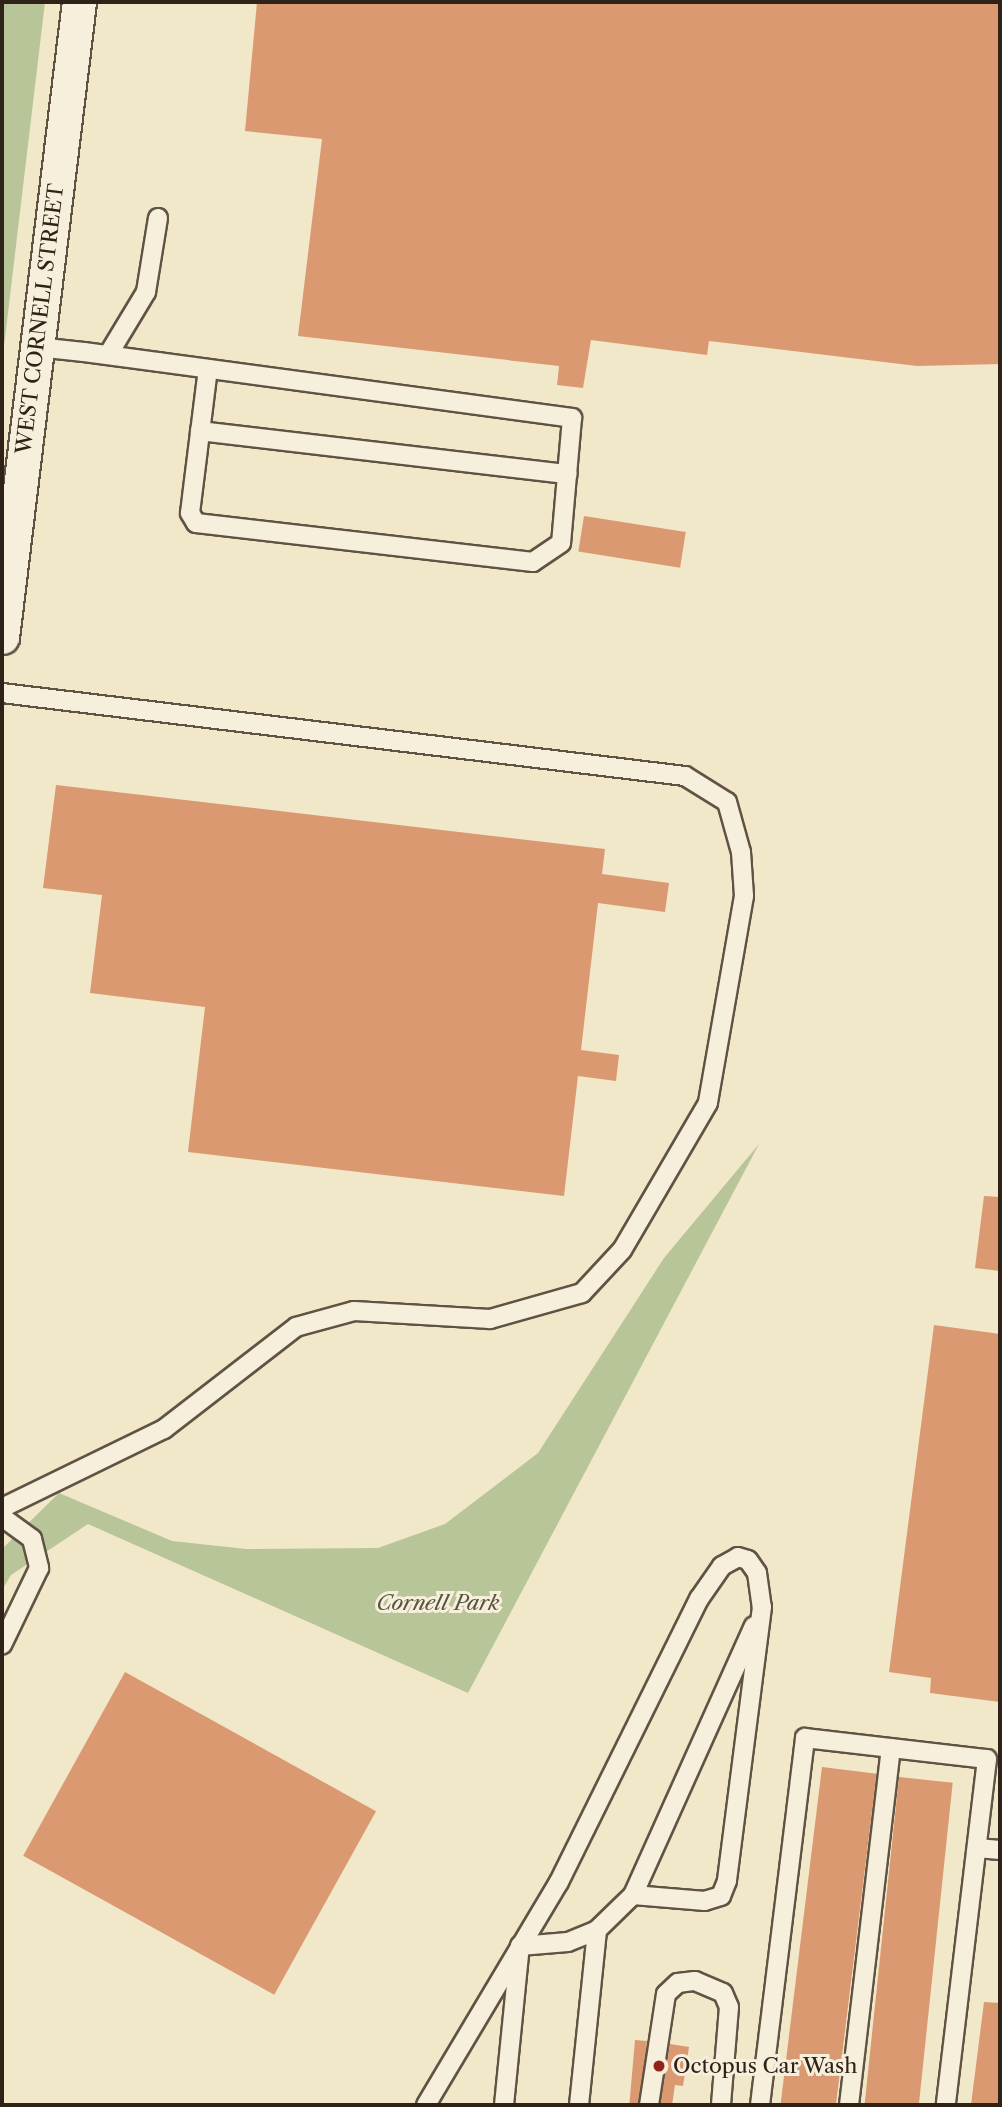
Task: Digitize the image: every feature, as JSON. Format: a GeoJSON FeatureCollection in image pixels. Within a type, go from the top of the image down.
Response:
{"type":"FeatureCollection","features":[{"type":"Feature","properties":{"kind":"street","name":"WEST CORNELL STREET"},"geometry":{"type":"LineString","coordinates":[[2,637],[79,2]]}},
{"type":"Feature","properties":{"kind":"lane"},"geometry":{"type":"LineString","coordinates":[[108,355],[146,292],[158,218]]}},
{"type":"Feature","properties":{"kind":"lane"},"geometry":{"type":"LineString","coordinates":[[37,347],[108,355],[572,418],[561,543],[533,562],[459,556],[196,523],[190,513],[208,369]]}},
{"type":"Feature","properties":{"kind":"lane"},"geometry":{"type":"LineString","coordinates":[[200,431],[567,474]]}},
{"type":"Feature","properties":{"kind":"lane"},"geometry":{"type":"LineString","coordinates":[[2,693],[685,776],[727,802],[741,852],[744,896],[708,1103],[622,1250],[582,1293],[490,1319],[354,1311],[296,1327],[164,1429],[2,1508]]}},
{"type":"Feature","properties":{"kind":"lane"},"geometry":{"type":"LineString","coordinates":[[2,1517],[32,1539],[40,1568],[2,1645]]}},
{"type":"Feature","properties":{"kind":"lane"},"geometry":{"type":"LineString","coordinates":[[426,2105],[520,1946],[699,1599],[723,1566],[738,1557],[748,1560],[757,1573],[762,1607],[721,1896],[705,1901],[633,1895]]}},
{"type":"Feature","properties":{"kind":"lane"},"geometry":{"type":"LineString","coordinates":[[520,1946],[568,1942],[597,1930],[633,1895],[762,1607]]}},
{"type":"Feature","properties":{"kind":"lane"},"geometry":{"type":"LineString","coordinates":[[760,2105],[805,1738],[987,1759],[946,2105]]}},
{"type":"Feature","properties":{"kind":"lane"},"geometry":{"type":"LineString","coordinates":[[849,2105],[891,1748]]}},
{"type":"Feature","properties":{"kind":"lane"},"geometry":{"type":"LineString","coordinates":[[977,1848],[1000,1850]]}},
{"type":"Feature","properties":{"kind":"lane"},"geometry":{"type":"LineString","coordinates":[[579,2105],[597,1930]]}},
{"type":"Feature","properties":{"kind":"lane"},"geometry":{"type":"LineString","coordinates":[[504,2105],[520,1946]]}},
{"type":"Feature","properties":{"kind":"lane"},"geometry":{"type":"LineString","coordinates":[[649,2105],[666,1994],[678,1983],[695,1980],[723,1993],[729,2007],[721,2105]]}},
{"type":"Feature","properties":{"kind":"green space"},"geometry":{"type":"Polygon","coordinates":[[[2,2],[45,2],[2,363],[2,2]]]}},
{"type":"Feature","properties":{"kind":"green space","name":"Cornell Park"},"geometry":{"type":"Polygon","coordinates":[[[759,1144],[468,1693],[88,1524],[11,1575],[2,1590],[2,1549],[59,1493],[172,1541],[246,1549],[378,1548],[445,1524],[538,1453],[664,1258],[759,1144]]]}},
{"type":"Feature","properties":{"kind":"building"},"geometry":{"type":"Polygon","coordinates":[[[257,2],[1000,2],[1000,364],[917,366],[709,341],[707,355],[591,340],[583,388],[557,385],[559,366],[298,336],[322,139],[245,131],[257,2]]]}},
{"type":"Feature","properties":{"kind":"building"},"geometry":{"type":"Polygon","coordinates":[[[584,516],[686,532],[680,568],[578,552],[584,516]]]}},
{"type":"Feature","properties":{"kind":"building"},"geometry":{"type":"Polygon","coordinates":[[[56,785],[605,849],[602,874],[669,883],[665,912],[598,903],[581,1050],[619,1055],[616,1081],[578,1076],[564,1196],[188,1152],[205,1007],[90,993],[102,895],[43,888],[56,785]]]}},
{"type":"Feature","properties":{"kind":"building"},"geometry":{"type":"Polygon","coordinates":[[[984,1196],[1000,1197],[1000,1271],[975,1268],[984,1196]]]}},
{"type":"Feature","properties":{"kind":"building"},"geometry":{"type":"Polygon","coordinates":[[[934,1325],[1000,1334],[1000,1702],[930,1693],[931,1678],[889,1672],[934,1325]]]}},
{"type":"Feature","properties":{"kind":"building"},"geometry":{"type":"Polygon","coordinates":[[[125,1672],[376,1811],[274,1995],[23,1856],[125,1672]]]}},
{"type":"Feature","properties":{"kind":"building"},"geometry":{"type":"Polygon","coordinates":[[[822,1767],[877,1774],[836,2105],[781,2104],[822,1767]]]}},
{"type":"Feature","properties":{"kind":"building"},"geometry":{"type":"Polygon","coordinates":[[[899,1777],[953,1783],[919,2105],[865,2105],[899,1777]]]}},
{"type":"Feature","properties":{"kind":"building"},"geometry":{"type":"Polygon","coordinates":[[[984,2002],[1000,2003],[1000,2105],[971,2105],[984,2002]]]}},
{"type":"Feature","properties":{"kind":"building"},"geometry":{"type":"Polygon","coordinates":[[[635,2040],[647,2041],[641,2105],[629,2105],[635,2040]]]}},
{"type":"Feature","properties":{"kind":"building"},"geometry":{"type":"Polygon","coordinates":[[[670,2044],[689,2047],[683,2086],[675,2085],[672,2105],[660,2105],[670,2044]]]}},
{"type":"Feature","properties":{"kind":"place","name":"Octopus Car Wash"},"geometry":{"type":"Point","coordinates":[659,2066]}}]}
